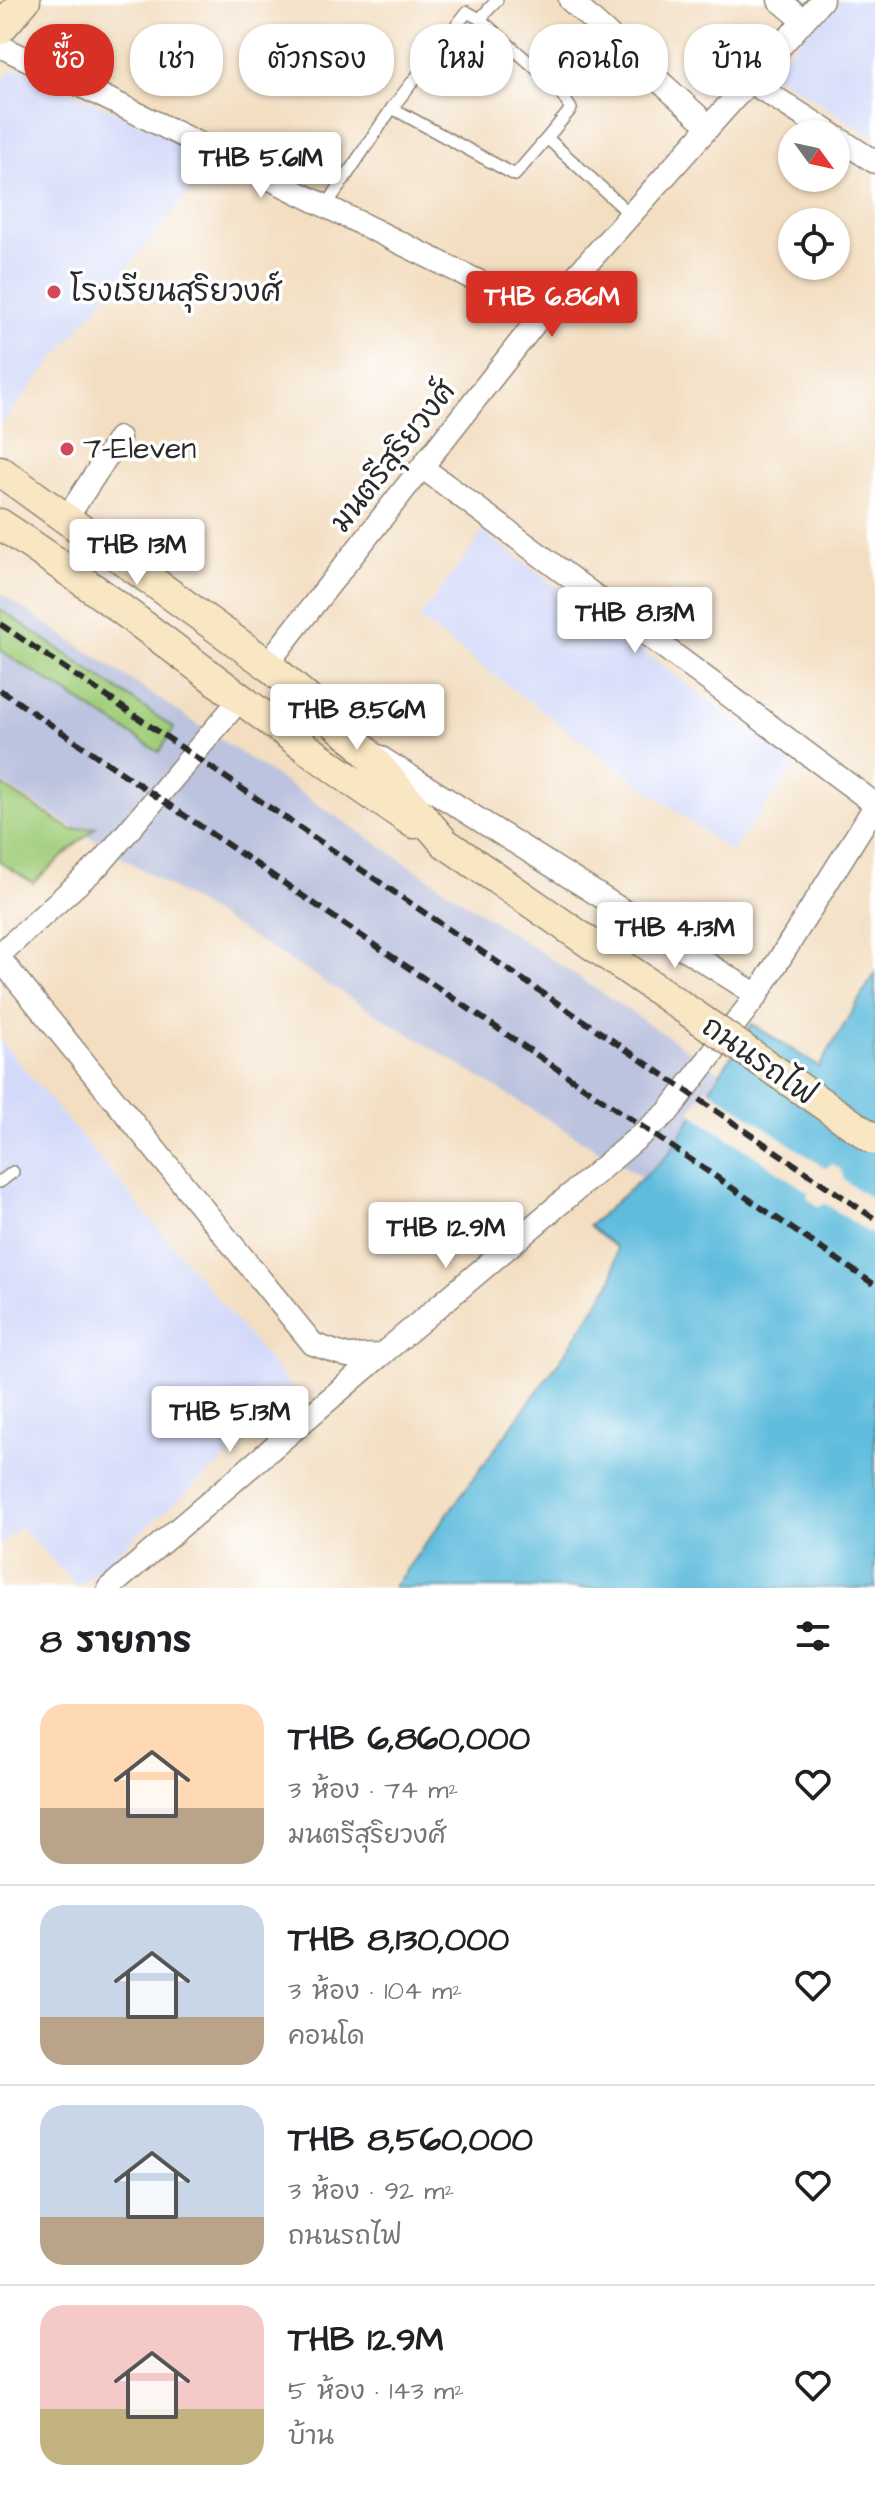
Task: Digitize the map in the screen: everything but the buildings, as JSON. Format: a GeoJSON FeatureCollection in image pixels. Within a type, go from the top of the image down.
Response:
{"type":"FeatureCollection","features":[{"type":"Feature","properties":{"kind":"main road"},"geometry":{"type":"LineString","coordinates":[[0,29],[25,0]]}},
{"type":"Feature","properties":{"kind":"main road","name":"ถนนรถไฟ"},"geometry":{"type":"LineString","coordinates":[[0,471],[267,664],[360,745],[445,843]]}},
{"type":"Feature","properties":{"kind":"main road","name":"ถนนรถไฟ"},"geometry":{"type":"LineString","coordinates":[[0,524],[242,697],[354,784],[445,843],[875,1140]]}},
{"type":"Feature","properties":{"kind":"street"},"geometry":{"type":"LineString","coordinates":[[570,0],[709,126]]}},
{"type":"Feature","properties":{"kind":"street"},"geometry":{"type":"LineString","coordinates":[[779,0],[803,20]]}},
{"type":"Feature","properties":{"kind":"street","name":"มนตรีสุริยวงศ์"},"geometry":{"type":"LineString","coordinates":[[790,35],[822,0]]}},
{"type":"Feature","properties":{"kind":"street"},"geometry":{"type":"LineString","coordinates":[[0,46],[543,313]]}},
{"type":"Feature","properties":{"kind":"street","name":"มนตรีสุริยวงศ์"},"geometry":{"type":"LineString","coordinates":[[267,664],[543,313],[736,96]]}},
{"type":"Feature","properties":{"kind":"street"},"geometry":{"type":"LineString","coordinates":[[773,96],[810,120]]}},
{"type":"Feature","properties":{"kind":"street"},"geometry":{"type":"LineString","coordinates":[[850,146],[875,162]]}},
{"type":"Feature","properties":{"kind":"street"},"geometry":{"type":"LineString","coordinates":[[66,519],[119,438]]}},
{"type":"Feature","properties":{"kind":"street"},"geometry":{"type":"LineString","coordinates":[[109,1588],[668,1112],[757,995],[875,805],[423,468]]}},
{"type":"Feature","properties":{"kind":"street"},"geometry":{"type":"LineString","coordinates":[[242,697],[89,874],[0,956],[313,1344],[347,1356],[381,1355]]}},
{"type":"Feature","properties":{"kind":"street"},"geometry":{"type":"LineString","coordinates":[[360,745],[757,995]]}},
{"type":"Feature","properties":{"kind":"lane"},"geometry":{"type":"LineString","coordinates":[[480,19],[497,0]]}},
{"type":"Feature","properties":{"kind":"lane"},"geometry":{"type":"LineString","coordinates":[[326,206],[392,108],[467,12],[480,19],[558,88],[571,109],[515,175],[392,108]]}},
{"type":"Feature","properties":{"kind":"lane"},"geometry":{"type":"LineString","coordinates":[[547,138],[631,215]]}},
{"type":"Feature","properties":{"kind":"lane"},"geometry":{"type":"LineString","coordinates":[[0,1182],[13,1172]]}},
{"type":"Feature","properties":{"kind":"shaded area"},"geometry":{"type":"Polygon","coordinates":[[[840,0],[875,0],[875,138],[790,84],[790,50],[840,0]]]}},
{"type":"Feature","properties":{"kind":"shaded area","name":"โรงเรียนสุริยวงศ์"},"geometry":{"type":"Polygon","coordinates":[[[24,69],[24,96],[81,96],[216,159],[0,426],[0,83],[11,70],[24,69]]]}},
{"type":"Feature","properties":{"kind":"shaded area"},"geometry":{"type":"Polygon","coordinates":[[[483,532],[796,765],[731,852],[419,619],[483,532]]]}},
{"type":"Feature","properties":{"kind":"shaded area"},"geometry":{"type":"Polygon","coordinates":[[[0,593],[721,1072],[667,1156],[643,1178],[0,782],[0,593]]]}},
{"type":"Feature","properties":{"kind":"shaded area"},"geometry":{"type":"Polygon","coordinates":[[[0,1040],[299,1396],[77,1587],[20,1526],[0,1545],[0,1040]]]}},
{"type":"Feature","properties":{"kind":"green space"},"geometry":{"type":"Polygon","coordinates":[[[0,609],[174,728],[159,752],[0,650],[0,609]]]}},
{"type":"Feature","properties":{"kind":"green space"},"geometry":{"type":"Polygon","coordinates":[[[0,784],[72,830],[96,827],[33,883],[0,862],[0,784]]]}},
{"type":"Feature","properties":{"kind":"water"},"geometry":{"type":"Polygon","coordinates":[[[875,973],[875,1588],[393,1588],[566,1352],[613,1279],[617,1248],[589,1226],[667,1156],[752,1024],[819,1067],[875,973]]]}},
{"type":"Feature","properties":{"kind":"pier"},"geometry":{"type":"Polygon","coordinates":[[[706,1087],[825,1168],[833,1164],[841,1170],[844,1180],[875,1202],[875,1237],[826,1204],[818,1206],[807,1198],[808,1192],[690,1112],[706,1087]]]}},
{"type":"Feature","properties":{"kind":"railway"},"geometry":{"type":"LineString","coordinates":[[0,624],[875,1219]]}},
{"type":"Feature","properties":{"kind":"railway"},"geometry":{"type":"LineString","coordinates":[[0,690],[875,1285]]}},
{"type":"Feature","properties":{"kind":"place","name":"โรงเรียนสุริยวงศ์"},"geometry":{"type":"Point","coordinates":[54,292]}},
{"type":"Feature","properties":{"kind":"place","name":"7-Eleven"},"geometry":{"type":"Point","coordinates":[67,449]}}]}
